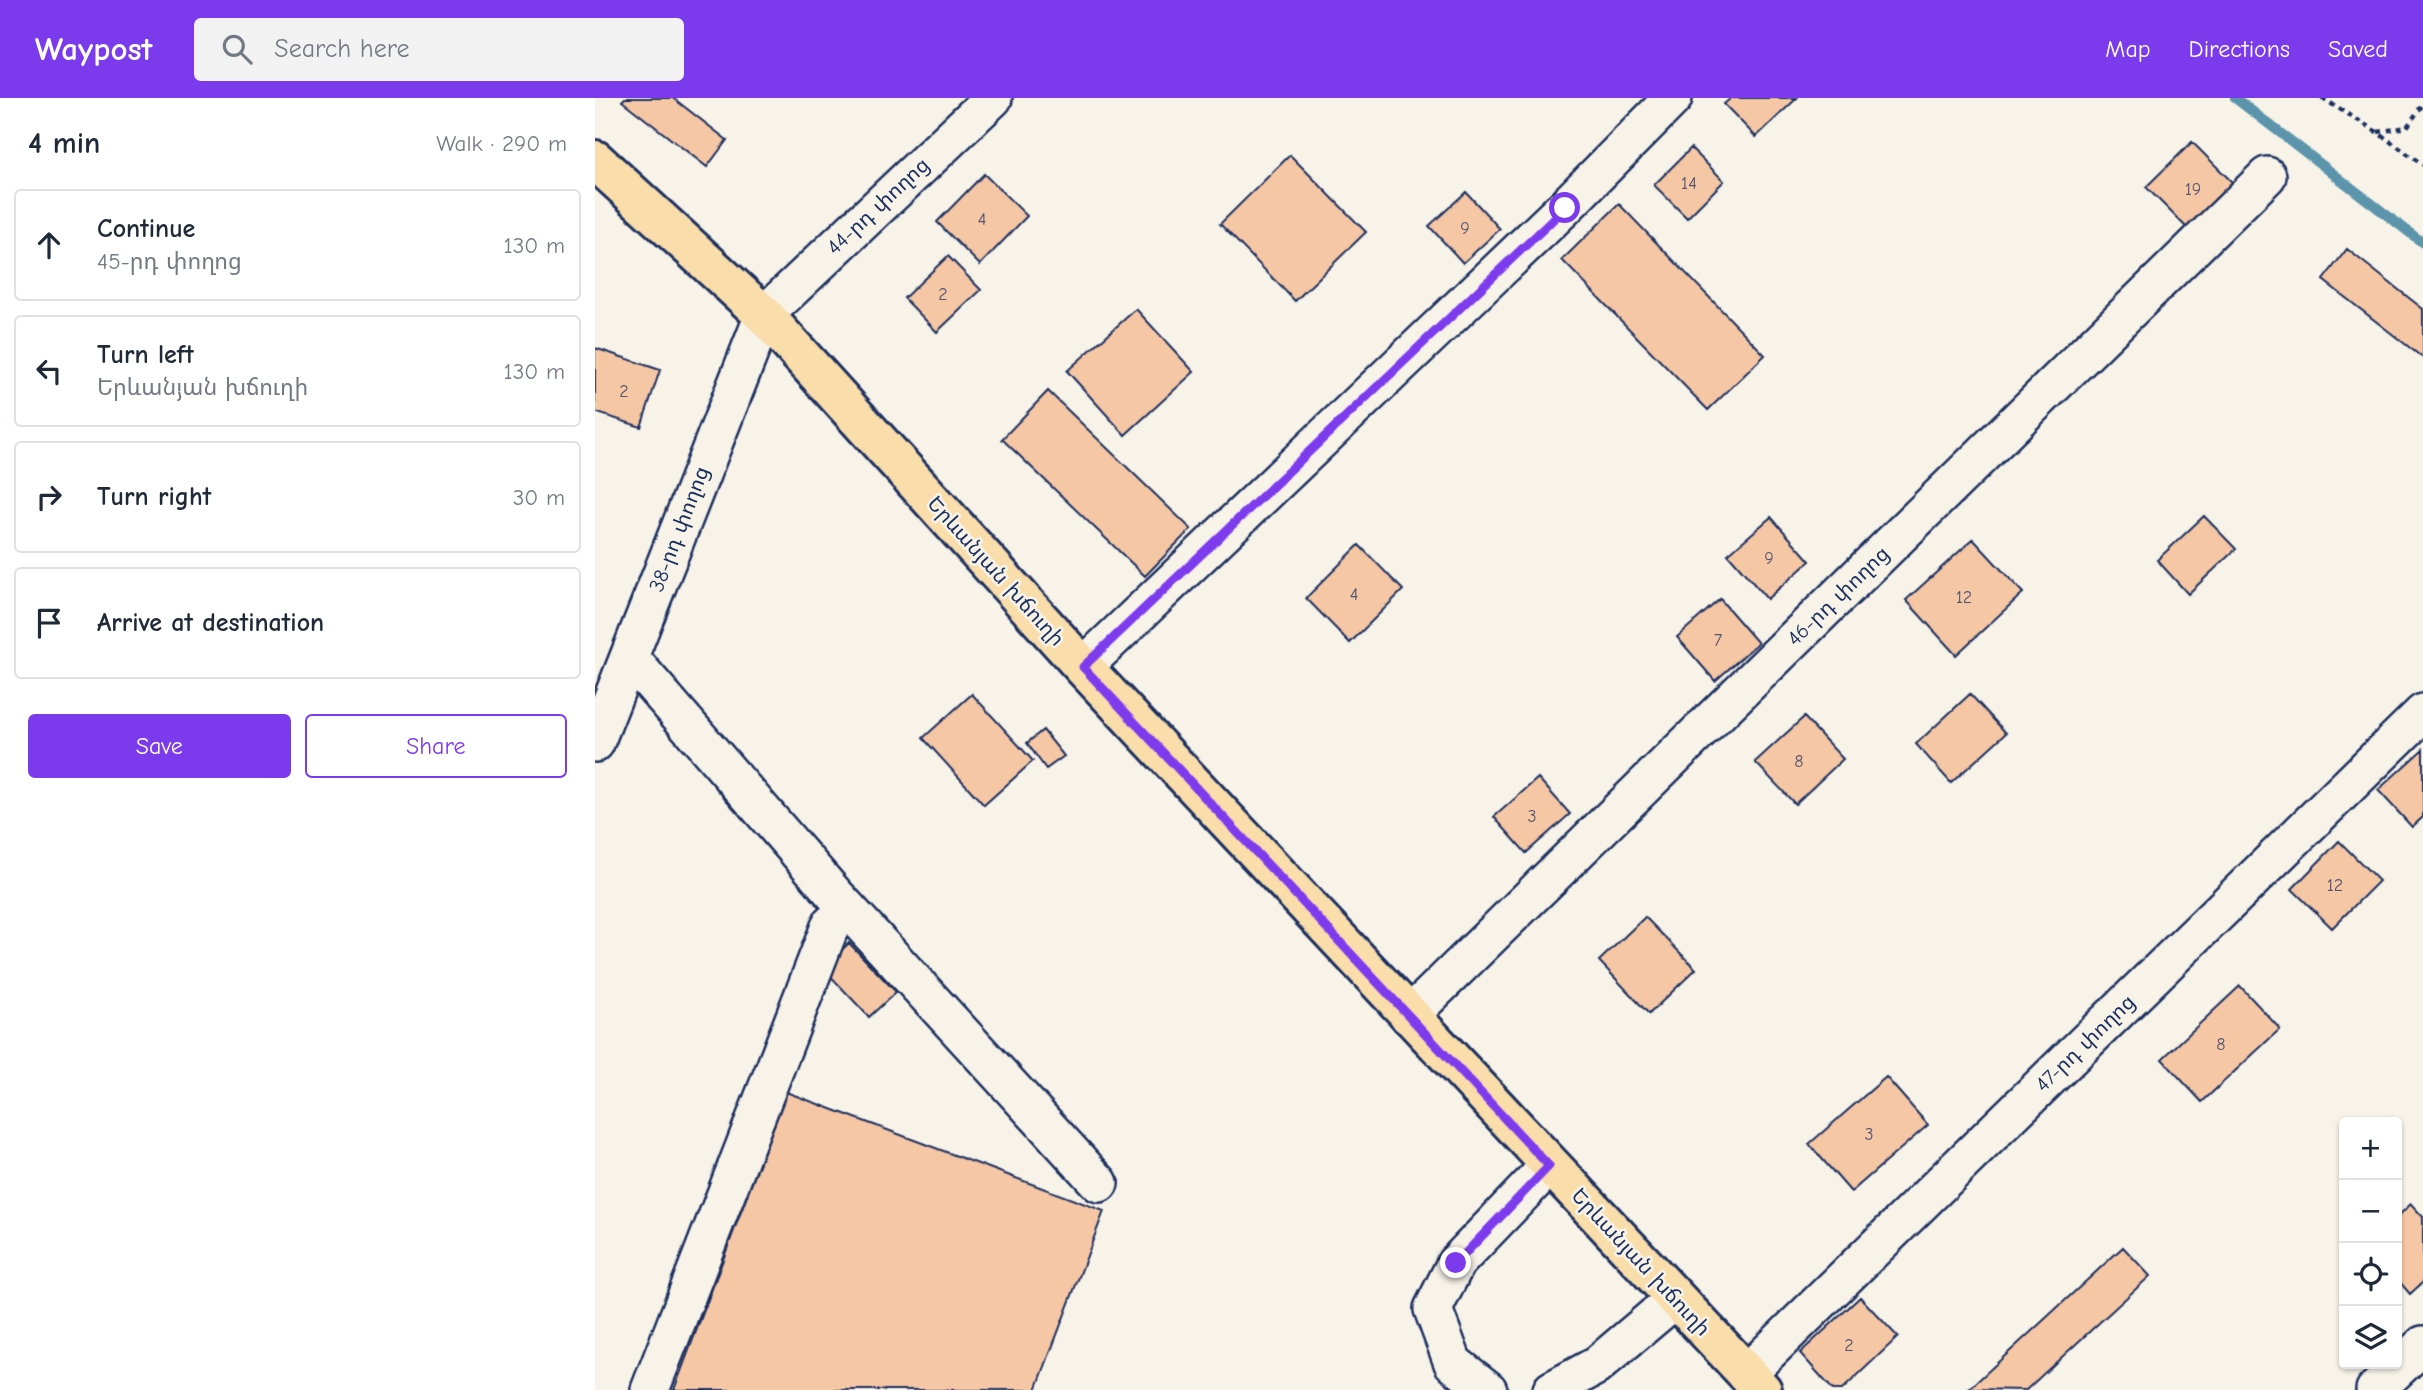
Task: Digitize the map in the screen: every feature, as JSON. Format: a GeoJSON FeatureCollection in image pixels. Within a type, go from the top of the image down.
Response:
{"type":"FeatureCollection","features":[{"type":"Feature","properties":{"kind":"main road","name":"Երևանյան խճուղի"},"geometry":{"type":"LineString","coordinates":[[595,160],[764,315],[1083,667],[1754,1382]]}},
{"type":"Feature","properties":{"kind":"street","name":"44-րդ փողոց"},"geometry":{"type":"LineString","coordinates":[[764,315],[993,98]]}},
{"type":"Feature","properties":{"kind":"street"},"geometry":{"type":"LineString","coordinates":[[1083,667],[1565,208],[1673,98]]}},
{"type":"Feature","properties":{"kind":"street","name":"46-րդ փողոց"},"geometry":{"type":"LineString","coordinates":[[1409,1016],[2267,176]]}},
{"type":"Feature","properties":{"kind":"street","name":"38-րդ փողոց"},"geometry":{"type":"LineString","coordinates":[[595,743],[764,315]]}},
{"type":"Feature","properties":{"kind":"street"},"geometry":{"type":"LineString","coordinates":[[629,657],[849,909],[1099,1183]]}},
{"type":"Feature","properties":{"kind":"street","name":"47-րդ փողոց"},"geometry":{"type":"LineString","coordinates":[[1754,1382],[2423,713]]}},
{"type":"Feature","properties":{"kind":"street"},"geometry":{"type":"LineString","coordinates":[[650,1390],[831,924],[849,909]]}},
{"type":"Feature","properties":{"kind":"street"},"geometry":{"type":"LineString","coordinates":[[1487,1390],[1453,1363],[1433,1308],[1456,1263],[1549,1166]]}},
{"type":"Feature","properties":{"kind":"street"},"geometry":{"type":"LineString","coordinates":[[1552,1390],[1596,1366],[1675,1299]]}},
{"type":"Feature","properties":{"kind":"street"},"geometry":{"type":"LineString","coordinates":[[2375,1390],[2423,1345]]}},
{"type":"Feature","properties":{"kind":"path"},"geometry":{"type":"LineString","coordinates":[[2322,98],[2423,165]]}},
{"type":"Feature","properties":{"kind":"path"},"geometry":{"type":"LineString","coordinates":[[2377,132],[2407,127],[2423,104]]}},
{"type":"Feature","properties":{"kind":"building"},"geometry":{"type":"Polygon","coordinates":[[[625,98],[673,98],[727,140],[707,167],[622,101],[625,98]]]}},
{"type":"Feature","properties":{"kind":"building"},"geometry":{"type":"Polygon","coordinates":[[[1731,98],[1797,98],[1756,137],[1724,104],[1731,98]]]}},
{"type":"Feature","properties":{"kind":"building"},"geometry":{"type":"Polygon","coordinates":[[[2192,142],[2240,190],[2194,235],[2146,187],[2192,142]]]}},
{"type":"Feature","properties":{"kind":"building"},"geometry":{"type":"Polygon","coordinates":[[[1691,148],[1724,181],[1687,218],[1654,185],[1691,148]]]}},
{"type":"Feature","properties":{"kind":"building"},"geometry":{"type":"Polygon","coordinates":[[[1290,155],[1366,232],[1295,301],[1220,224],[1290,155]]]}},
{"type":"Feature","properties":{"kind":"building"},"geometry":{"type":"Polygon","coordinates":[[[984,174],[1027,216],[980,265],[937,222],[984,174]]]}},
{"type":"Feature","properties":{"kind":"building"},"geometry":{"type":"Polygon","coordinates":[[[1466,192],[1500,229],[1463,263],[1429,226],[1466,192]]]}},
{"type":"Feature","properties":{"kind":"building"},"geometry":{"type":"Polygon","coordinates":[[[1619,204],[1765,355],[1708,410],[1562,260],[1619,204]]]}},
{"type":"Feature","properties":{"kind":"building"},"geometry":{"type":"Polygon","coordinates":[[[2347,249],[2423,309],[2423,358],[2323,280],[2347,249]]]}},
{"type":"Feature","properties":{"kind":"building"},"geometry":{"type":"Polygon","coordinates":[[[948,256],[981,290],[937,332],[904,298],[948,256]]]}},
{"type":"Feature","properties":{"kind":"building"},"geometry":{"type":"Polygon","coordinates":[[[1136,309],[1194,372],[1125,435],[1067,371],[1136,309]]]}},
{"type":"Feature","properties":{"kind":"building"},"geometry":{"type":"Polygon","coordinates":[[[595,348],[660,370],[641,427],[595,412],[595,348]]]}},
{"type":"Feature","properties":{"kind":"building"},"geometry":{"type":"Polygon","coordinates":[[[1048,391],[1191,529],[1145,576],[1002,439],[1048,391]]]}},
{"type":"Feature","properties":{"kind":"building"},"geometry":{"type":"Polygon","coordinates":[[[2204,516],[2236,549],[2188,594],[2157,560],[2204,516]]]}},
{"type":"Feature","properties":{"kind":"building"},"geometry":{"type":"Polygon","coordinates":[[[1771,517],[1810,561],[1767,599],[1728,554],[1771,517]]]}},
{"type":"Feature","properties":{"kind":"building"},"geometry":{"type":"Polygon","coordinates":[[[1973,539],[2023,593],[1956,655],[1906,600],[1973,539]]]}},
{"type":"Feature","properties":{"kind":"building"},"geometry":{"type":"Polygon","coordinates":[[[1359,545],[1403,590],[1350,643],[1306,598],[1359,545]]]}},
{"type":"Feature","properties":{"kind":"building"},"geometry":{"type":"Polygon","coordinates":[[[1720,599],[1758,643],[1715,681],[1677,637],[1720,599]]]}},
{"type":"Feature","properties":{"kind":"building"},"geometry":{"type":"Polygon","coordinates":[[[972,694],[1033,761],[984,805],[923,738],[972,694]]]}},
{"type":"Feature","properties":{"kind":"building"},"geometry":{"type":"Polygon","coordinates":[[[1970,694],[2006,733],[1951,783],[1916,744],[1970,694]]]}},
{"type":"Feature","properties":{"kind":"building"},"geometry":{"type":"Polygon","coordinates":[[[1804,717],[1843,759],[1795,804],[1755,762],[1804,717]]]}},
{"type":"Feature","properties":{"kind":"building"},"geometry":{"type":"Polygon","coordinates":[[[1043,730],[1064,756],[1046,769],[1027,743],[1043,730]]]}},
{"type":"Feature","properties":{"kind":"building"},"geometry":{"type":"Polygon","coordinates":[[[2423,749],[2423,817],[2412,827],[2378,790],[2423,749]]]}},
{"type":"Feature","properties":{"kind":"building"},"geometry":{"type":"Polygon","coordinates":[[[1538,778],[1570,814],[1526,853],[1494,817],[1538,778]]]}},
{"type":"Feature","properties":{"kind":"building"},"geometry":{"type":"Polygon","coordinates":[[[2339,841],[2379,881],[2332,928],[2292,889],[2339,841]]]}},
{"type":"Feature","properties":{"kind":"building"},"geometry":{"type":"Polygon","coordinates":[[[1645,917],[1696,969],[1649,1014],[1599,961],[1645,917]]]}},
{"type":"Feature","properties":{"kind":"building"},"geometry":{"type":"Polygon","coordinates":[[[849,943],[896,992],[869,1017],[823,968],[849,943]]]}},
{"type":"Feature","properties":{"kind":"building"},"geometry":{"type":"Polygon","coordinates":[[[2240,986],[2280,1029],[2202,1102],[2162,1059],[2240,986]]]}},
{"type":"Feature","properties":{"kind":"building"},"geometry":{"type":"Polygon","coordinates":[[[1886,1077],[1928,1125],[1851,1192],[1809,1144],[1886,1077]]]}},
{"type":"Feature","properties":{"kind":"building"},"geometry":{"type":"Polygon","coordinates":[[[786,1092],[1104,1211],[1036,1390],[674,1390],[786,1092]]]}},
{"type":"Feature","properties":{"kind":"building"},"geometry":{"type":"Polygon","coordinates":[[[2411,1204],[2423,1217],[2423,1282],[2410,1294],[2402,1285],[2402,1212],[2411,1204]]]}},
{"type":"Feature","properties":{"kind":"building"},"geometry":{"type":"Polygon","coordinates":[[[2123,1247],[2150,1276],[2026,1390],[1969,1389],[2123,1247]]]}},
{"type":"Feature","properties":{"kind":"building"},"geometry":{"type":"Polygon","coordinates":[[[1860,1297],[1898,1337],[1842,1390],[1833,1390],[1800,1353],[1860,1297]]]}},
{"type":"Feature","properties":{"kind":"waterway"},"geometry":{"type":"LineString","coordinates":[[2235,98],[2423,243]]}},
{"type":"Feature","properties":{"kind":"route"},"geometry":{"type":"LineString","coordinates":[[1456,1263],[1549,1166],[1083,667],[1565,208]]}}]}
